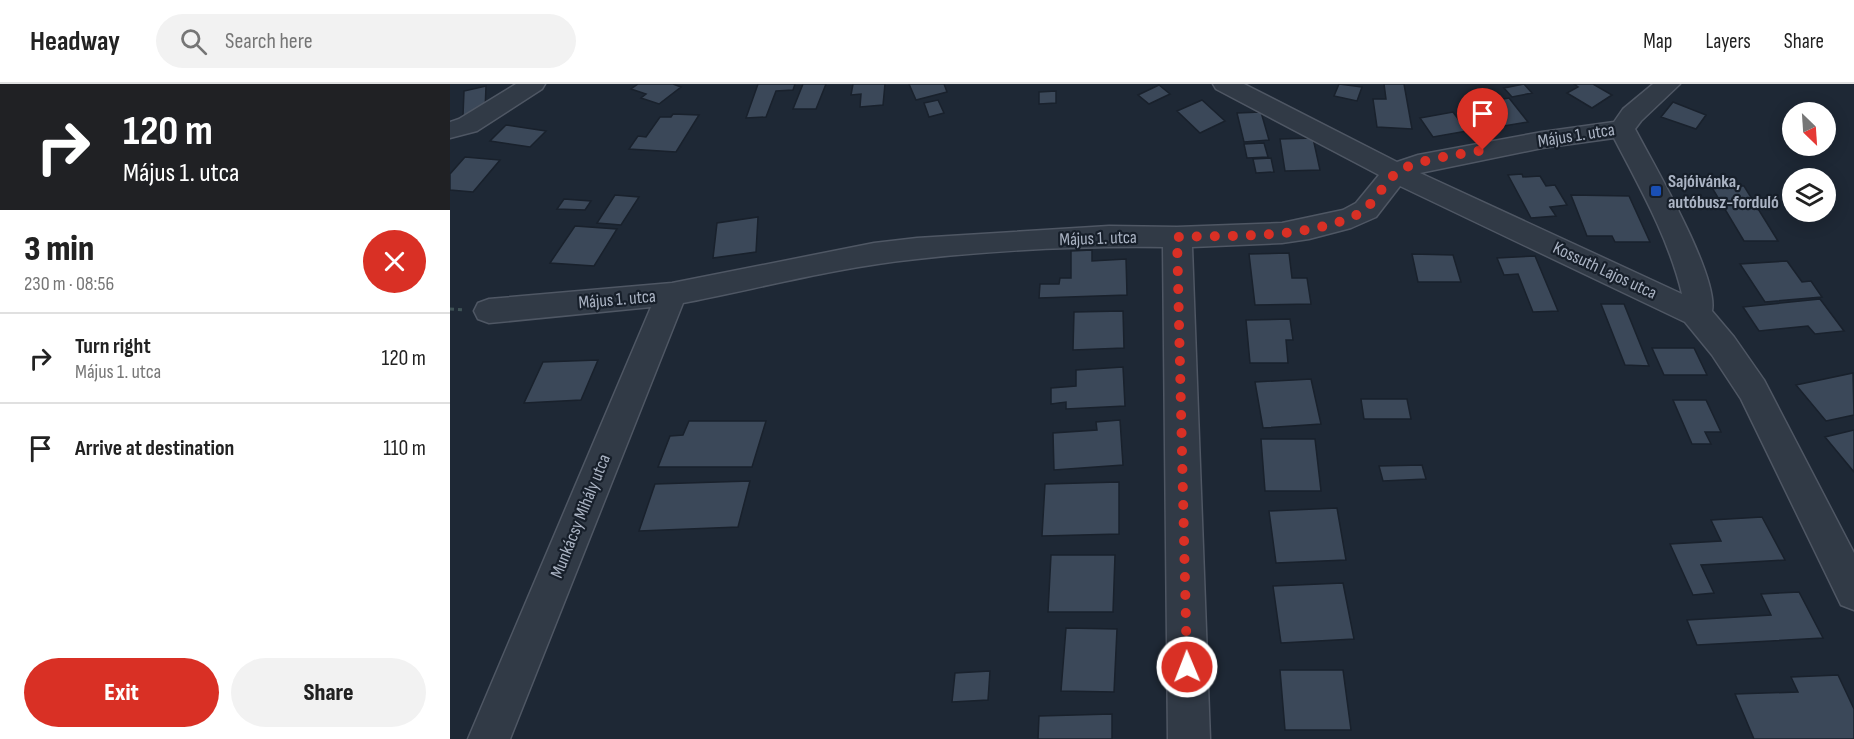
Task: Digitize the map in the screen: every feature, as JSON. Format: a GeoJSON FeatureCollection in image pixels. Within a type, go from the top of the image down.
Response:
{"type":"FeatureCollection","features":[{"type":"Feature","properties":{"kind":"street"},"geometry":{"type":"LineString","coordinates":[[450,130],[468,125],[533,84]]}},
{"type":"Feature","properties":{"kind":"street","name":"Kossuth Lajos utca"},"geometry":{"type":"LineString","coordinates":[[1225,84],[1396,173],[1696,314],[1723,346],[1753,390],[1854,592]]}},
{"type":"Feature","properties":{"kind":"street","name":"Május 1. utca"},"geometry":{"type":"LineString","coordinates":[[489,311],[672,294],[874,254],[917,248],[1109,236],[1177,237],[1282,233],[1335,223],[1366,210],[1396,173],[1418,164],[1542,140],[1622,129],[1632,115],[1668,84]]}},
{"type":"Feature","properties":{"kind":"street"},"geometry":{"type":"LineString","coordinates":[[1622,129],[1665,212],[1693,278],[1699,301],[1696,314]]}},
{"type":"Feature","properties":{"kind":"street"},"geometry":{"type":"LineString","coordinates":[[1177,237],[1189,739]]}},
{"type":"Feature","properties":{"kind":"street","name":"Munkácsy Mihály utca"},"geometry":{"type":"LineString","coordinates":[[489,739],[672,294]]}},
{"type":"Feature","properties":{"kind":"building"},"geometry":{"type":"Polygon","coordinates":[[[638,84],[673,84],[681,87],[659,104],[641,98],[646,94],[631,89],[638,84]]]}},
{"type":"Feature","properties":{"kind":"building"},"geometry":{"type":"Polygon","coordinates":[[[758,84],[795,84],[793,90],[776,91],[766,117],[746,118],[758,84]]]}},
{"type":"Feature","properties":{"kind":"building"},"geometry":{"type":"Polygon","coordinates":[[[803,84],[826,84],[816,109],[793,109],[803,84]]]}},
{"type":"Feature","properties":{"kind":"building"},"geometry":{"type":"Polygon","coordinates":[[[853,84],[885,84],[883,105],[860,107],[861,94],[851,95],[853,84]]]}},
{"type":"Feature","properties":{"kind":"building"},"geometry":{"type":"Polygon","coordinates":[[[909,84],[944,84],[947,92],[916,100],[909,84]]]}},
{"type":"Feature","properties":{"kind":"building"},"geometry":{"type":"Polygon","coordinates":[[[1339,84],[1362,87],[1357,101],[1334,96],[1339,84]]]}},
{"type":"Feature","properties":{"kind":"building"},"geometry":{"type":"Polygon","coordinates":[[[1384,84],[1404,84],[1412,129],[1377,127],[1373,99],[1386,99],[1384,84]]]}},
{"type":"Feature","properties":{"kind":"building"},"geometry":{"type":"Polygon","coordinates":[[[1524,84],[1532,93],[1512,97],[1504,88],[1524,84]]]}},
{"type":"Feature","properties":{"kind":"building"},"geometry":{"type":"Polygon","coordinates":[[[1574,84],[1593,84],[1612,95],[1592,108],[1567,93],[1578,87],[1574,84]]]}},
{"type":"Feature","properties":{"kind":"building"},"geometry":{"type":"Polygon","coordinates":[[[1159,85],[1170,94],[1149,104],[1138,95],[1159,85]]]}},
{"type":"Feature","properties":{"kind":"building"},"geometry":{"type":"Polygon","coordinates":[[[486,86],[485,111],[463,116],[464,91],[486,86]]]}},
{"type":"Feature","properties":{"kind":"building"},"geometry":{"type":"Polygon","coordinates":[[[1056,91],[1056,103],[1039,104],[1039,92],[1056,91]]]}},
{"type":"Feature","properties":{"kind":"building"},"geometry":{"type":"Polygon","coordinates":[[[1509,98],[1528,122],[1480,130],[1462,106],[1509,98]]]}},
{"type":"Feature","properties":{"kind":"building"},"geometry":{"type":"Polygon","coordinates":[[[938,100],[944,113],[929,117],[924,103],[938,100]]]}},
{"type":"Feature","properties":{"kind":"building"},"geometry":{"type":"Polygon","coordinates":[[[1202,100],[1225,121],[1200,133],[1177,111],[1202,100]]]}},
{"type":"Feature","properties":{"kind":"building"},"geometry":{"type":"Polygon","coordinates":[[[1673,102],[1706,115],[1696,129],[1661,117],[1673,102]]]}},
{"type":"Feature","properties":{"kind":"building"},"geometry":{"type":"Polygon","coordinates":[[[1261,112],[1269,140],[1244,142],[1237,113],[1261,112]]]}},
{"type":"Feature","properties":{"kind":"building"},"geometry":{"type":"Polygon","coordinates":[[[1453,112],[1467,131],[1433,137],[1420,118],[1453,112]]]}},
{"type":"Feature","properties":{"kind":"building"},"geometry":{"type":"Polygon","coordinates":[[[673,114],[699,115],[676,152],[629,149],[638,136],[646,137],[660,117],[671,117],[673,114]]]}},
{"type":"Feature","properties":{"kind":"building"},"geometry":{"type":"Polygon","coordinates":[[[506,125],[546,131],[530,147],[490,141],[506,125]]]}},
{"type":"Feature","properties":{"kind":"building"},"geometry":{"type":"Polygon","coordinates":[[[1313,138],[1320,170],[1285,171],[1280,139],[1313,138]]]}},
{"type":"Feature","properties":{"kind":"building"},"geometry":{"type":"Polygon","coordinates":[[[1264,143],[1268,157],[1247,158],[1244,144],[1264,143]]]}},
{"type":"Feature","properties":{"kind":"building"},"geometry":{"type":"Polygon","coordinates":[[[465,157],[500,160],[473,192],[450,190],[450,174],[465,157]]]}},
{"type":"Feature","properties":{"kind":"building"},"geometry":{"type":"Polygon","coordinates":[[[1271,158],[1274,172],[1256,173],[1253,159],[1271,158]]]}},
{"type":"Feature","properties":{"kind":"building"},"geometry":{"type":"Polygon","coordinates":[[[1522,174],[1523,177],[1540,176],[1546,186],[1555,185],[1567,205],[1550,207],[1556,216],[1531,218],[1508,175],[1522,174]]]}},
{"type":"Feature","properties":{"kind":"building"},"geometry":{"type":"Polygon","coordinates":[[[1711,186],[1744,186],[1778,241],[1744,241],[1711,186]]]}},
{"type":"Feature","properties":{"kind":"building"},"geometry":{"type":"Polygon","coordinates":[[[615,195],[639,197],[621,225],[597,223],[615,195]]]}},
{"type":"Feature","properties":{"kind":"building"},"geometry":{"type":"Polygon","coordinates":[[[1571,195],[1629,196],[1650,242],[1615,242],[1612,236],[1587,236],[1571,195]]]}},
{"type":"Feature","properties":{"kind":"building"},"geometry":{"type":"Polygon","coordinates":[[[564,199],[591,201],[585,210],[557,209],[564,199]]]}},
{"type":"Feature","properties":{"kind":"building"},"geometry":{"type":"Polygon","coordinates":[[[758,217],[756,252],[713,258],[717,223],[758,217]]]}},
{"type":"Feature","properties":{"kind":"building"},"geometry":{"type":"Polygon","coordinates":[[[575,226],[617,229],[594,266],[550,263],[575,226]]]}},
{"type":"Feature","properties":{"kind":"building"},"geometry":{"type":"Polygon","coordinates":[[[1092,250],[1092,261],[1126,259],[1127,295],[1039,298],[1040,284],[1059,284],[1060,278],[1071,278],[1071,251],[1092,250]]]}},
{"type":"Feature","properties":{"kind":"building"},"geometry":{"type":"Polygon","coordinates":[[[1289,253],[1292,278],[1307,278],[1311,304],[1255,305],[1249,254],[1289,253]]]}},
{"type":"Feature","properties":{"kind":"building"},"geometry":{"type":"Polygon","coordinates":[[[1412,254],[1453,255],[1461,282],[1418,282],[1412,254]]]}},
{"type":"Feature","properties":{"kind":"building"},"geometry":{"type":"Polygon","coordinates":[[[1535,256],[1558,311],[1533,312],[1518,274],[1504,275],[1497,258],[1535,256]]]}},
{"type":"Feature","properties":{"kind":"building"},"geometry":{"type":"Polygon","coordinates":[[[1787,261],[1802,282],[1811,281],[1822,297],[1765,302],[1740,264],[1787,261]]]}},
{"type":"Feature","properties":{"kind":"building"},"geometry":{"type":"Polygon","coordinates":[[[1820,299],[1844,331],[1815,334],[1808,326],[1759,331],[1743,307],[1820,299]]]}},
{"type":"Feature","properties":{"kind":"building"},"geometry":{"type":"Polygon","coordinates":[[[1601,304],[1624,304],[1649,366],[1625,365],[1601,304]]]}},
{"type":"Feature","properties":{"kind":"building"},"geometry":{"type":"Polygon","coordinates":[[[1123,311],[1124,348],[1073,350],[1074,312],[1123,311]]]}},
{"type":"Feature","properties":{"kind":"building"},"geometry":{"type":"Polygon","coordinates":[[[1290,319],[1293,340],[1286,340],[1288,363],[1250,363],[1246,320],[1290,319]]]}},
{"type":"Feature","properties":{"kind":"building"},"geometry":{"type":"Polygon","coordinates":[[[1652,348],[1694,348],[1707,375],[1664,375],[1652,348]]]}},
{"type":"Feature","properties":{"kind":"building"},"geometry":{"type":"Polygon","coordinates":[[[598,360],[581,400],[524,403],[543,362],[598,360]]]}},
{"type":"Feature","properties":{"kind":"building"},"geometry":{"type":"Polygon","coordinates":[[[1123,367],[1125,406],[1066,409],[1066,402],[1051,404],[1051,388],[1076,386],[1076,370],[1123,367]]]}},
{"type":"Feature","properties":{"kind":"building"},"geometry":{"type":"Polygon","coordinates":[[[1853,373],[1854,415],[1826,421],[1796,385],[1853,373]]]}},
{"type":"Feature","properties":{"kind":"building"},"geometry":{"type":"Polygon","coordinates":[[[1311,379],[1321,424],[1263,428],[1255,382],[1311,379]]]}},
{"type":"Feature","properties":{"kind":"building"},"geometry":{"type":"Polygon","coordinates":[[[1361,399],[1407,399],[1411,419],[1364,419],[1361,399]]]}},
{"type":"Feature","properties":{"kind":"building"},"geometry":{"type":"Polygon","coordinates":[[[1673,400],[1706,400],[1721,432],[1705,432],[1711,444],[1692,444],[1673,400]]]}},
{"type":"Feature","properties":{"kind":"building"},"geometry":{"type":"Polygon","coordinates":[[[1120,420],[1123,465],[1054,470],[1053,433],[1097,430],[1096,422],[1120,420]]]}},
{"type":"Feature","properties":{"kind":"building"},"geometry":{"type":"Polygon","coordinates":[[[689,421],[766,421],[752,467],[658,467],[670,436],[683,435],[689,421]]]}},
{"type":"Feature","properties":{"kind":"building"},"geometry":{"type":"Polygon","coordinates":[[[1854,430],[1854,472],[1825,437],[1854,430]]]}},
{"type":"Feature","properties":{"kind":"building"},"geometry":{"type":"Polygon","coordinates":[[[1261,439],[1315,439],[1321,491],[1265,491],[1261,439]]]}},
{"type":"Feature","properties":{"kind":"building"},"geometry":{"type":"Polygon","coordinates":[[[1422,465],[1426,479],[1383,481],[1379,466],[1422,465]]]}},
{"type":"Feature","properties":{"kind":"building"},"geometry":{"type":"Polygon","coordinates":[[[750,481],[738,527],[639,531],[655,484],[750,481]]]}},
{"type":"Feature","properties":{"kind":"building"},"geometry":{"type":"Polygon","coordinates":[[[1119,482],[1119,534],[1042,536],[1045,484],[1119,482]]]}},
{"type":"Feature","properties":{"kind":"building"},"geometry":{"type":"Polygon","coordinates":[[[1337,508],[1346,560],[1276,563],[1269,511],[1337,508]]]}},
{"type":"Feature","properties":{"kind":"building"},"geometry":{"type":"Polygon","coordinates":[[[1762,517],[1785,560],[1701,565],[1714,593],[1693,595],[1670,544],[1721,541],[1711,520],[1762,517]]]}},
{"type":"Feature","properties":{"kind":"building"},"geometry":{"type":"Polygon","coordinates":[[[1051,555],[1115,555],[1113,612],[1048,612],[1051,555]]]}},
{"type":"Feature","properties":{"kind":"building"},"geometry":{"type":"Polygon","coordinates":[[[1343,583],[1354,639],[1281,643],[1273,586],[1343,583]]]}},
{"type":"Feature","properties":{"kind":"building"},"geometry":{"type":"Polygon","coordinates":[[[1799,592],[1823,638],[1697,645],[1687,620],[1771,615],[1761,594],[1799,592]]]}},
{"type":"Feature","properties":{"kind":"building"},"geometry":{"type":"Polygon","coordinates":[[[1066,628],[1117,629],[1114,692],[1061,691],[1066,628]]]}},
{"type":"Feature","properties":{"kind":"building"},"geometry":{"type":"Polygon","coordinates":[[[1280,670],[1343,670],[1351,730],[1285,730],[1280,670]]]}},
{"type":"Feature","properties":{"kind":"building"},"geometry":{"type":"Polygon","coordinates":[[[990,671],[988,700],[952,702],[955,673],[990,671]]]}},
{"type":"Feature","properties":{"kind":"building"},"geometry":{"type":"Polygon","coordinates":[[[1838,675],[1854,709],[1854,739],[1754,739],[1735,694],[1798,692],[1791,677],[1838,675]]]}},
{"type":"Feature","properties":{"kind":"building"},"geometry":{"type":"Polygon","coordinates":[[[1112,714],[1112,739],[1038,739],[1039,716],[1112,714]]]}},
{"type":"Feature","properties":{"kind":"place","name":"Sajóivánka, autóbusz-forduló"},"geometry":{"type":"Point","coordinates":[1656,191]}},
{"type":"Feature","properties":{"kind":"route"},"geometry":{"type":"LineString","coordinates":[[1187,667],[1177,237],[1282,233],[1335,223],[1366,210],[1396,173],[1418,164],[1483,150]]}}]}
